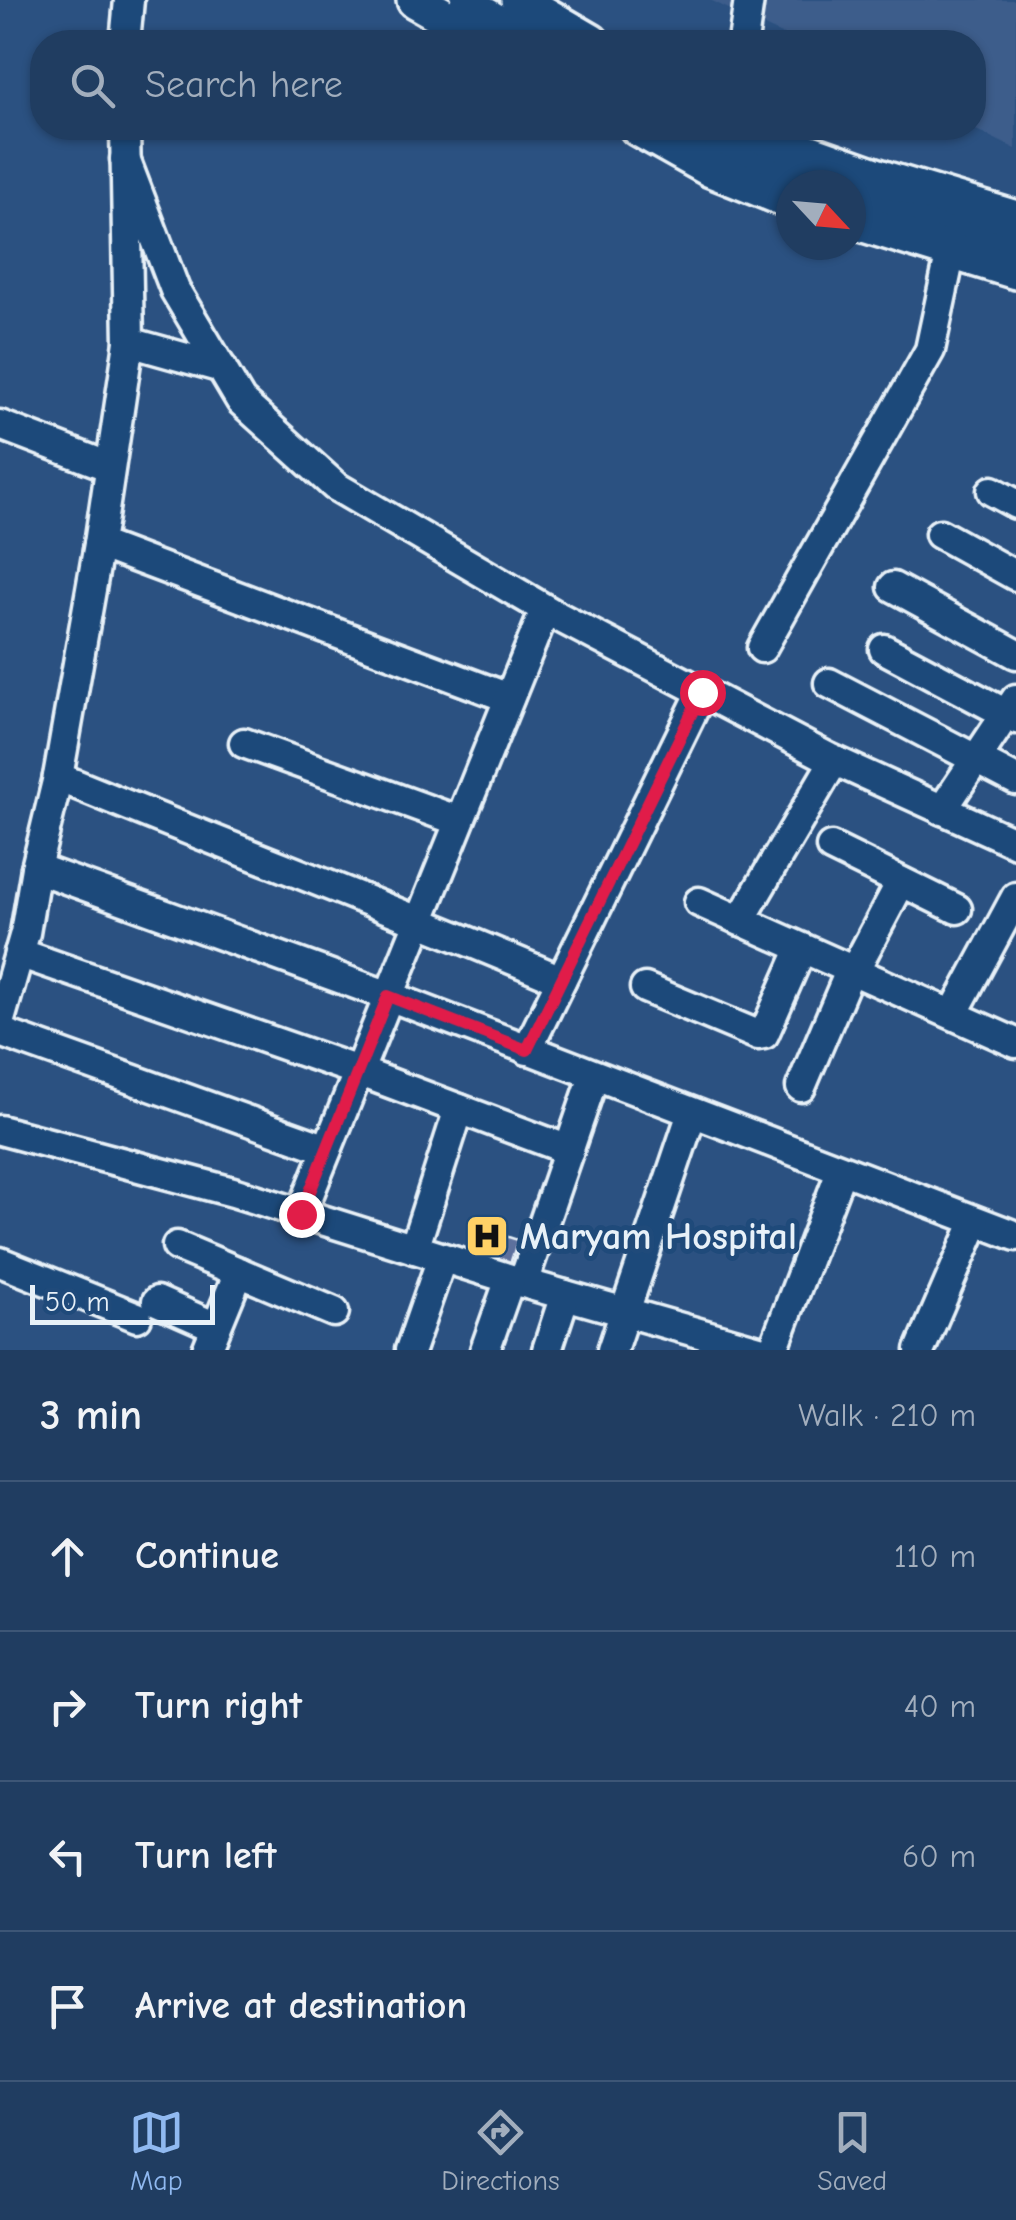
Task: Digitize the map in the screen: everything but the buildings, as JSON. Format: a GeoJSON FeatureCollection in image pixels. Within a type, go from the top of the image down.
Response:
{"type":"FeatureCollection","features":[{"type":"Feature","properties":{"kind":"main road"},"geometry":{"type":"LineString","coordinates":[[415,0],[469,30]]}},
{"type":"Feature","properties":{"kind":"main road"},"geometry":{"type":"LineString","coordinates":[[536,14],[567,30]]}},
{"type":"Feature","properties":{"kind":"main road"},"geometry":{"type":"LineString","coordinates":[[659,140],[711,169],[776,194]]}},
{"type":"Feature","properties":{"kind":"main road"},"geometry":{"type":"LineString","coordinates":[[774,140],[887,180],[1015,246]]}},
{"type":"Feature","properties":{"kind":"main road"},"geometry":{"type":"LineString","coordinates":[[866,225],[951,251],[1015,246]]}},
{"type":"Feature","properties":{"kind":"street"},"geometry":{"type":"LineString","coordinates":[[126,30],[128,0]]}},
{"type":"Feature","properties":{"kind":"street"},"geometry":{"type":"LineString","coordinates":[[464,0],[536,14]]}},
{"type":"Feature","properties":{"kind":"street"},"geometry":{"type":"LineString","coordinates":[[745,30],[749,0]]}},
{"type":"Feature","properties":{"kind":"street"},"geometry":{"type":"LineString","coordinates":[[0,1020],[58,777],[129,342],[125,140]]}},
{"type":"Feature","properties":{"kind":"street"},"geometry":{"type":"LineString","coordinates":[[711,140],[776,170]]}},
{"type":"Feature","properties":{"kind":"street"},"geometry":{"type":"LineString","coordinates":[[125,159],[175,290],[241,402],[335,486],[545,610],[834,761],[1016,843]]}},
{"type":"Feature","properties":{"kind":"street"},"geometry":{"type":"LineString","coordinates":[[866,200],[1015,246]]}},
{"type":"Feature","properties":{"kind":"street"},"geometry":{"type":"LineString","coordinates":[[762,648],[930,350],[951,251]]}},
{"type":"Feature","properties":{"kind":"street"},"geometry":{"type":"LineString","coordinates":[[129,342],[222,368]]}},
{"type":"Feature","properties":{"kind":"street"},"geometry":{"type":"LineString","coordinates":[[0,425],[110,467]]}},
{"type":"Feature","properties":{"kind":"street"},"geometry":{"type":"LineString","coordinates":[[940,534],[1016,576]]}},
{"type":"Feature","properties":{"kind":"street"},"geometry":{"type":"LineString","coordinates":[[99,544],[509,698]]}},
{"type":"Feature","properties":{"kind":"street"},"geometry":{"type":"LineString","coordinates":[[893,587],[1016,654]]}},
{"type":"Feature","properties":{"kind":"street"},"geometry":{"type":"LineString","coordinates":[[301,1214],[545,610]]}},
{"type":"Feature","properties":{"kind":"street"},"geometry":{"type":"LineString","coordinates":[[884,649],[1013,711],[942,810]]}},
{"type":"Feature","properties":{"kind":"street"},"geometry":{"type":"LineString","coordinates":[[830,683],[1016,780]]}},
{"type":"Feature","properties":{"kind":"street"},"geometry":{"type":"LineString","coordinates":[[527,1050],[702,692]]}},
{"type":"Feature","properties":{"kind":"street"},"geometry":{"type":"LineString","coordinates":[[244,743],[459,822]]}},
{"type":"Feature","properties":{"kind":"street"},"geometry":{"type":"LineString","coordinates":[[740,921],[834,761]]}},
{"type":"Feature","properties":{"kind":"street"},"geometry":{"type":"LineString","coordinates":[[58,777],[561,980]]}},
{"type":"Feature","properties":{"kind":"street"},"geometry":{"type":"LineString","coordinates":[[831,847],[956,910]]}},
{"type":"Feature","properties":{"kind":"street"},"geometry":{"type":"LineString","coordinates":[[36,868],[388,996],[1016,1236]]}},
{"type":"Feature","properties":{"kind":"street"},"geometry":{"type":"LineString","coordinates":[[801,1087],[852,970],[901,882]]}},
{"type":"Feature","properties":{"kind":"street"},"geometry":{"type":"LineString","coordinates":[[953,1014],[1016,897]]}},
{"type":"Feature","properties":{"kind":"street"},"geometry":{"type":"LineString","coordinates":[[699,902],[1016,1043]]}},
{"type":"Feature","properties":{"kind":"street"},"geometry":{"type":"LineString","coordinates":[[645,988],[758,1036],[764,1034],[802,948]]}},
{"type":"Feature","properties":{"kind":"street"},"geometry":{"type":"LineString","coordinates":[[19,953],[569,1150]]}},
{"type":"Feature","properties":{"kind":"street"},"geometry":{"type":"LineString","coordinates":[[0,1032],[327,1149]]}},
{"type":"Feature","properties":{"kind":"street"},"geometry":{"type":"LineString","coordinates":[[485,1350],[569,1150],[594,1076]]}},
{"type":"Feature","properties":{"kind":"street"},"geometry":{"type":"LineString","coordinates":[[414,1249],[460,1109]]}},
{"type":"Feature","properties":{"kind":"street"},"geometry":{"type":"LineString","coordinates":[[612,1350],[692,1114]]}},
{"type":"Feature","properties":{"kind":"street"},"geometry":{"type":"LineString","coordinates":[[0,1130],[301,1214],[624,1312],[687,1340],[744,1348]]}},
{"type":"Feature","properties":{"kind":"street"},"geometry":{"type":"LineString","coordinates":[[773,1350],[841,1171]]}},
{"type":"Feature","properties":{"kind":"street"},"geometry":{"type":"LineString","coordinates":[[920,1350],[975,1223]]}},
{"type":"Feature","properties":{"kind":"street"},"geometry":{"type":"LineString","coordinates":[[176,1246],[334,1312]]}},
{"type":"Feature","properties":{"kind":"street"},"geometry":{"type":"LineString","coordinates":[[410,1350],[442,1258]]}},
{"type":"Feature","properties":{"kind":"street"},"geometry":{"type":"LineString","coordinates":[[0,1262],[147,1309],[212,1339],[238,1272]]}},
{"type":"Feature","properties":{"kind":"street"},"geometry":{"type":"LineString","coordinates":[[547,1350],[565,1295]]}},
{"type":"Feature","properties":{"kind":"shaded area"},"geometry":{"type":"Polygon","coordinates":[[[710,0],[1016,0],[1016,149],[986,135],[986,30],[773,30],[710,0]]]}},
{"type":"Feature","properties":{"kind":"place","name":"Maryam Hospital"},"geometry":{"type":"Point","coordinates":[487,1236]}},
{"type":"Feature","properties":{"kind":"route"},"geometry":{"type":"LineString","coordinates":[[301,1214],[388,996],[527,1050],[702,692]]}}]}
